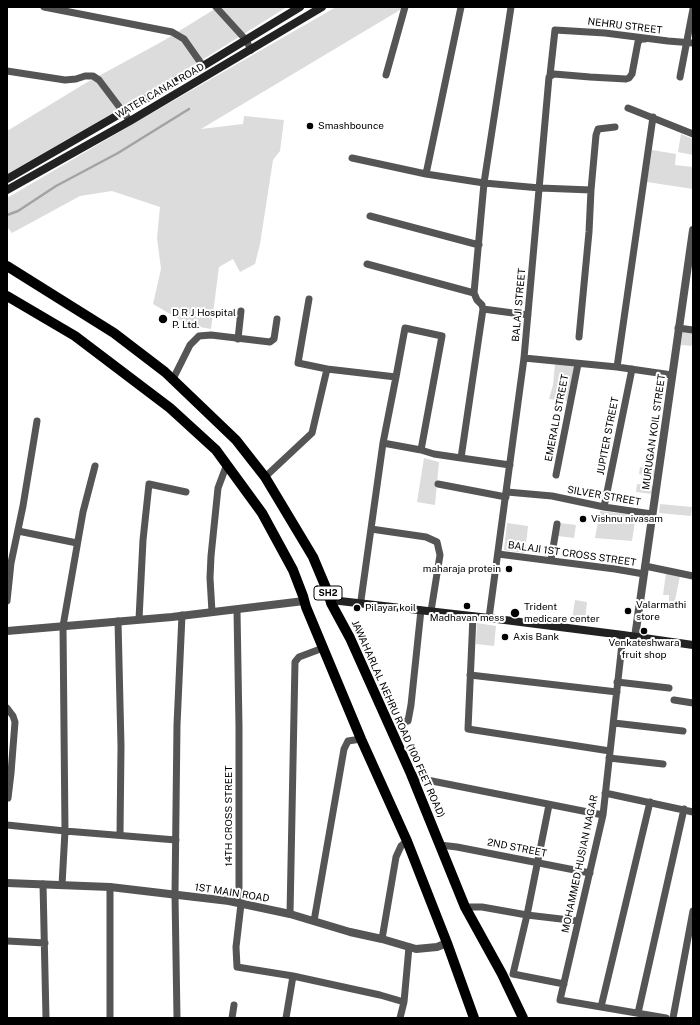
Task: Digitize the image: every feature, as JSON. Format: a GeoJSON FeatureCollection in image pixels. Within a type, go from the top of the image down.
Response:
{"type":"FeatureCollection","features":[{"type":"Feature","properties":{"kind":"main road","name":"WATER CANAL ROAD"},"geometry":{"type":"LineString","coordinates":[[7,179],[203,66],[300,7]]}},
{"type":"Feature","properties":{"kind":"main road","name":"WATER CANAL ROAD"},"geometry":{"type":"LineString","coordinates":[[7,190],[130,121],[322,7]]}},
{"type":"Feature","properties":{"kind":"main road","name":"JAWAHARLAL NEHRU ROAD (100 FEET ROAD)"},"geometry":{"type":"LineString","coordinates":[[7,266],[114,333],[173,379],[236,440],[265,477],[313,557],[330,598],[350,638],[411,774],[465,907],[502,974],[523,1018]]}},
{"type":"Feature","properties":{"kind":"main road","name":"SH2"},"geometry":{"type":"LineString","coordinates":[[7,296],[75,336],[158,399],[216,450],[262,513],[293,570],[304,601],[361,739],[407,841],[447,943],[474,1018]]}},
{"type":"Feature","properties":{"kind":"main road"},"geometry":{"type":"LineString","coordinates":[[330,598],[409,610],[473,616],[693,645]]}},
{"type":"Feature","properties":{"kind":"main road"},"geometry":{"type":"LineString","coordinates":[[361,602],[409,606],[421,610]]}},
{"type":"Feature","properties":{"kind":"street"},"geometry":{"type":"LineString","coordinates":[[44,7],[172,32],[184,39],[203,66]]}},
{"type":"Feature","properties":{"kind":"street"},"geometry":{"type":"LineString","coordinates":[[216,7],[246,40],[251,50]]}},
{"type":"Feature","properties":{"kind":"street"},"geometry":{"type":"LineString","coordinates":[[386,75],[405,7]]}},
{"type":"Feature","properties":{"kind":"street"},"geometry":{"type":"LineString","coordinates":[[426,174],[461,7]]}},
{"type":"Feature","properties":{"kind":"street"},"geometry":{"type":"LineString","coordinates":[[461,458],[483,309],[474,293],[484,183],[511,7]]}},
{"type":"Feature","properties":{"kind":"street"},"geometry":{"type":"LineString","coordinates":[[680,77],[690,43],[693,9]]}},
{"type":"Feature","properties":{"kind":"street","name":"NEHRU STREET"},"geometry":{"type":"LineString","coordinates":[[550,75],[556,30],[605,33],[645,39],[690,43]]}},
{"type":"Feature","properties":{"kind":"street"},"geometry":{"type":"LineString","coordinates":[[550,75],[554,74],[626,79],[632,74],[638,42],[641,39],[645,39]]}},
{"type":"Feature","properties":{"kind":"street"},"geometry":{"type":"LineString","coordinates":[[7,71],[65,80],[93,76],[99,80],[130,121]]}},
{"type":"Feature","properties":{"kind":"street","name":"BALAJI STREET"},"geometry":{"type":"LineString","coordinates":[[489,618],[524,358],[550,75]]}},
{"type":"Feature","properties":{"kind":"street"},"geometry":{"type":"LineString","coordinates":[[628,108],[693,134]]}},
{"type":"Feature","properties":{"kind":"street"},"geometry":{"type":"LineString","coordinates":[[617,367],[653,117]]}},
{"type":"Feature","properties":{"kind":"street"},"geometry":{"type":"LineString","coordinates":[[579,337],[596,135],[598,129],[615,127]]}},
{"type":"Feature","properties":{"kind":"street"},"geometry":{"type":"LineString","coordinates":[[352,158],[426,174],[484,183],[540,188],[591,190]]}},
{"type":"Feature","properties":{"kind":"street"},"geometry":{"type":"LineString","coordinates":[[370,216],[479,245]]}},
{"type":"Feature","properties":{"kind":"street","name":"MURUGAN KOIL STREET"},"geometry":{"type":"LineString","coordinates":[[635,637],[678,328],[689,268],[693,230]]}},
{"type":"Feature","properties":{"kind":"street"},"geometry":{"type":"LineString","coordinates":[[367,264],[474,293]]}},
{"type":"Feature","properties":{"kind":"street"},"geometry":{"type":"LineString","coordinates":[[309,299],[298,363],[327,369],[396,377]]}},
{"type":"Feature","properties":{"kind":"street"},"geometry":{"type":"LineString","coordinates":[[483,309],[528,315]]}},
{"type":"Feature","properties":{"kind":"street"},"geometry":{"type":"LineString","coordinates":[[238,339],[242,311]]}},
{"type":"Feature","properties":{"kind":"street"},"geometry":{"type":"LineString","coordinates":[[173,379],[190,345],[199,336],[203,334],[270,342],[274,339],[277,319]]}},
{"type":"Feature","properties":{"kind":"street"},"geometry":{"type":"LineString","coordinates":[[361,602],[384,443],[405,328],[442,336],[421,450]]}},
{"type":"Feature","properties":{"kind":"street"},"geometry":{"type":"LineString","coordinates":[[678,328],[693,330]]}},
{"type":"Feature","properties":{"kind":"street"},"geometry":{"type":"LineString","coordinates":[[524,358],[672,374]]}},
{"type":"Feature","properties":{"kind":"street","name":"EMERALD STREET"},"geometry":{"type":"LineString","coordinates":[[556,475],[578,364]]}},
{"type":"Feature","properties":{"kind":"street"},"geometry":{"type":"LineString","coordinates":[[265,477],[312,433],[327,369]]}},
{"type":"Feature","properties":{"kind":"street","name":"JUPITER STREET"},"geometry":{"type":"LineString","coordinates":[[604,508],[632,369]]}},
{"type":"Feature","properties":{"kind":"street"},"geometry":{"type":"LineString","coordinates":[[7,601],[11,563],[38,421]]}},
{"type":"Feature","properties":{"kind":"street"},"geometry":{"type":"LineString","coordinates":[[384,443],[434,454],[510,465]]}},
{"type":"Feature","properties":{"kind":"street"},"geometry":{"type":"LineString","coordinates":[[212,612],[210,578],[218,488],[227,464]]}},
{"type":"Feature","properties":{"kind":"street"},"geometry":{"type":"LineString","coordinates":[[62,885],[65,831],[63,626],[83,512],[95,466]]}},
{"type":"Feature","properties":{"kind":"street"},"geometry":{"type":"LineString","coordinates":[[139,619],[143,540],[149,484],[186,492]]}},
{"type":"Feature","properties":{"kind":"street","name":"SILVER STREET"},"geometry":{"type":"LineString","coordinates":[[438,484],[506,494],[552,496],[604,508],[652,514]]}},
{"type":"Feature","properties":{"kind":"street"},"geometry":{"type":"LineString","coordinates":[[552,560],[557,524]]}},
{"type":"Feature","properties":{"kind":"street"},"geometry":{"type":"LineString","coordinates":[[371,529],[426,537],[437,542],[440,555],[431,611]]}},
{"type":"Feature","properties":{"kind":"street"},"geometry":{"type":"LineString","coordinates":[[18,530],[78,543]]}},
{"type":"Feature","properties":{"kind":"street","name":"BALAJI 1ST CROSS STREET"},"geometry":{"type":"LineString","coordinates":[[498,554],[693,576]]}},
{"type":"Feature","properties":{"kind":"street"},"geometry":{"type":"LineString","coordinates":[[7,632],[182,616],[304,601]]}},
{"type":"Feature","properties":{"kind":"street","name":"14TH CROSS STREET"},"geometry":{"type":"LineString","coordinates":[[237,610],[239,889],[241,904],[236,948],[237,967],[293,976]]}},
{"type":"Feature","properties":{"kind":"street"},"geometry":{"type":"LineString","coordinates":[[403,722],[408,721],[411,705],[421,610]]}},
{"type":"Feature","properties":{"kind":"street"},"geometry":{"type":"LineString","coordinates":[[177,1018],[175,895],[177,725],[182,616]]}},
{"type":"Feature","properties":{"kind":"street"},"geometry":{"type":"LineString","coordinates":[[473,616],[468,729],[663,764]]}},
{"type":"Feature","properties":{"kind":"street"},"geometry":{"type":"LineString","coordinates":[[118,621],[120,835]]}},
{"type":"Feature","properties":{"kind":"street","name":"MOHAMMED HUSIAN NAGAR"},"geometry":{"type":"LineString","coordinates":[[601,1007],[560,1000],[603,815],[623,635]]}},
{"type":"Feature","properties":{"kind":"street"},"geometry":{"type":"LineString","coordinates":[[290,914],[295,662],[299,657],[323,648]]}},
{"type":"Feature","properties":{"kind":"street"},"geometry":{"type":"LineString","coordinates":[[470,675],[617,692]]}},
{"type":"Feature","properties":{"kind":"street"},"geometry":{"type":"LineString","coordinates":[[617,682],[669,688]]}},
{"type":"Feature","properties":{"kind":"street"},"geometry":{"type":"LineString","coordinates":[[674,700],[693,704]]}},
{"type":"Feature","properties":{"kind":"street"},"geometry":{"type":"LineString","coordinates":[[7,708],[13,716],[15,722],[8,798]]}},
{"type":"Feature","properties":{"kind":"street"},"geometry":{"type":"LineString","coordinates":[[614,723],[683,731]]}},
{"type":"Feature","properties":{"kind":"street"},"geometry":{"type":"LineString","coordinates":[[314,921],[344,749],[348,741],[361,739]]}},
{"type":"Feature","properties":{"kind":"street"},"geometry":{"type":"LineString","coordinates":[[411,774],[427,780],[603,815]]}},
{"type":"Feature","properties":{"kind":"street"},"geometry":{"type":"LineString","coordinates":[[605,793],[693,812]]}},
{"type":"Feature","properties":{"kind":"street"},"geometry":{"type":"LineString","coordinates":[[650,802],[601,1007],[666,1018]]}},
{"type":"Feature","properties":{"kind":"street"},"geometry":{"type":"LineString","coordinates":[[513,974],[527,915],[549,805]]}},
{"type":"Feature","properties":{"kind":"street"},"geometry":{"type":"LineString","coordinates":[[638,1013],[684,809]]}},
{"type":"Feature","properties":{"kind":"street"},"geometry":{"type":"LineString","coordinates":[[7,825],[176,840]]}},
{"type":"Feature","properties":{"kind":"street"},"geometry":{"type":"LineString","coordinates":[[382,939],[396,857],[401,846],[407,841]]}},
{"type":"Feature","properties":{"kind":"street","name":"2ND STREET"},"geometry":{"type":"LineString","coordinates":[[440,845],[538,862],[590,873]]}},
{"type":"Feature","properties":{"kind":"street","name":"1ST MAIN ROAD"},"geometry":{"type":"LineString","coordinates":[[7,883],[110,887],[228,901],[290,914],[350,932],[382,939],[416,949],[437,947],[447,943]]}},
{"type":"Feature","properties":{"kind":"street"},"geometry":{"type":"LineString","coordinates":[[44,884],[46,1018]]}},
{"type":"Feature","properties":{"kind":"street"},"geometry":{"type":"LineString","coordinates":[[110,887],[110,1018]]}},
{"type":"Feature","properties":{"kind":"street"},"geometry":{"type":"LineString","coordinates":[[465,907],[482,907],[527,915],[578,921]]}},
{"type":"Feature","properties":{"kind":"street"},"geometry":{"type":"LineString","coordinates":[[673,1018],[693,911]]}},
{"type":"Feature","properties":{"kind":"street"},"geometry":{"type":"LineString","coordinates":[[7,941],[45,943]]}},
{"type":"Feature","properties":{"kind":"street"},"geometry":{"type":"LineString","coordinates":[[400,1018],[404,1002],[409,947]]}},
{"type":"Feature","properties":{"kind":"street"},"geometry":{"type":"LineString","coordinates":[[502,974],[513,974],[564,984]]}},
{"type":"Feature","properties":{"kind":"street"},"geometry":{"type":"LineString","coordinates":[[286,1018],[293,976],[380,995],[404,1002]]}},
{"type":"Feature","properties":{"kind":"street"},"geometry":{"type":"LineString","coordinates":[[232,1018],[234,1005]]}},
{"type":"Feature","properties":{"kind":"shaded area"},"geometry":{"type":"Polygon","coordinates":[[[218,7],[287,7],[165,83],[7,174],[7,131],[84,84],[163,41],[218,7]]]}},
{"type":"Feature","properties":{"kind":"shaded area"},"geometry":{"type":"Polygon","coordinates":[[[336,7],[405,7],[201,129],[243,124],[244,116],[284,120],[280,151],[273,160],[260,244],[255,264],[240,272],[233,259],[219,267],[211,329],[189,325],[153,304],[161,269],[157,238],[160,207],[112,191],[80,196],[12,233],[7,227],[7,198],[336,7]]]}},
{"type":"Feature","properties":{"kind":"shaded area"},"geometry":{"type":"Polygon","coordinates":[[[681,134],[693,139],[693,155],[678,152],[681,134]]]}},
{"type":"Feature","properties":{"kind":"shaded area"},"geometry":{"type":"Polygon","coordinates":[[[652,150],[676,154],[675,165],[693,167],[693,189],[647,182],[652,150]]]}},
{"type":"Feature","properties":{"kind":"shaded area"},"geometry":{"type":"Polygon","coordinates":[[[683,330],[693,332],[693,346],[681,345],[683,330]]]}},
{"type":"Feature","properties":{"kind":"shaded area"},"geometry":{"type":"Polygon","coordinates":[[[555,364],[575,366],[567,401],[549,399],[553,385],[555,364]]]}},
{"type":"Feature","properties":{"kind":"shaded area"},"geometry":{"type":"Polygon","coordinates":[[[424,458],[439,462],[435,505],[417,502],[424,458]]]}},
{"type":"Feature","properties":{"kind":"shaded area"},"geometry":{"type":"Polygon","coordinates":[[[640,467],[656,470],[655,477],[639,474],[640,467]]]}},
{"type":"Feature","properties":{"kind":"shaded area"},"geometry":{"type":"Polygon","coordinates":[[[637,484],[653,486],[652,494],[636,492],[637,484]]]}},
{"type":"Feature","properties":{"kind":"shaded area"},"geometry":{"type":"Polygon","coordinates":[[[660,504],[692,507],[691,516],[659,513],[660,504]]]}},
{"type":"Feature","properties":{"kind":"shaded area"},"geometry":{"type":"Polygon","coordinates":[[[600,511],[636,515],[632,541],[595,538],[600,511]]]}},
{"type":"Feature","properties":{"kind":"shaded area"},"geometry":{"type":"Polygon","coordinates":[[[507,523],[528,526],[525,553],[504,550],[507,523]]]}},
{"type":"Feature","properties":{"kind":"shaded area"},"geometry":{"type":"Polygon","coordinates":[[[560,523],[576,525],[574,538],[558,536],[560,523]]]}},
{"type":"Feature","properties":{"kind":"shaded area"},"geometry":{"type":"Polygon","coordinates":[[[666,573],[680,576],[674,605],[669,604],[669,595],[663,595],[666,573]]]}},
{"type":"Feature","properties":{"kind":"shaded area"},"geometry":{"type":"Polygon","coordinates":[[[575,600],[587,602],[585,621],[572,620],[575,600]]]}},
{"type":"Feature","properties":{"kind":"shaded area"},"geometry":{"type":"Polygon","coordinates":[[[477,623],[496,626],[494,646],[476,644],[477,623]]]}},
{"type":"Feature","properties":{"kind":"waterway"},"geometry":{"type":"LineString","coordinates":[[7,215],[18,211],[56,186],[118,153],[189,109]]}},
{"type":"Feature","properties":{"kind":"place","name":"Smashbounce"},"geometry":{"type":"Point","coordinates":[310,126]}},
{"type":"Feature","properties":{"kind":"place","name":"D R J Hospital P. Ltd."},"geometry":{"type":"Point","coordinates":[163,319]}},
{"type":"Feature","properties":{"kind":"place","name":"Vishnu nivasam"},"geometry":{"type":"Point","coordinates":[583,519]}},
{"type":"Feature","properties":{"kind":"place","name":"maharaja protein"},"geometry":{"type":"Point","coordinates":[509,569]}},
{"type":"Feature","properties":{"kind":"place","name":"Madhavan mess"},"geometry":{"type":"Point","coordinates":[467,606]}},
{"type":"Feature","properties":{"kind":"place","name":"Pilayar koil"},"geometry":{"type":"Point","coordinates":[357,608]}},
{"type":"Feature","properties":{"kind":"place","name":"Valarmathi store"},"geometry":{"type":"Point","coordinates":[628,611]}},
{"type":"Feature","properties":{"kind":"place","name":"Trident medicare center"},"geometry":{"type":"Point","coordinates":[515,613]}},
{"type":"Feature","properties":{"kind":"place","name":"Venkateshwara fruit shop"},"geometry":{"type":"Point","coordinates":[644,631]}},
{"type":"Feature","properties":{"kind":"place","name":"Axis Bank"},"geometry":{"type":"Point","coordinates":[505,637]}}]}
